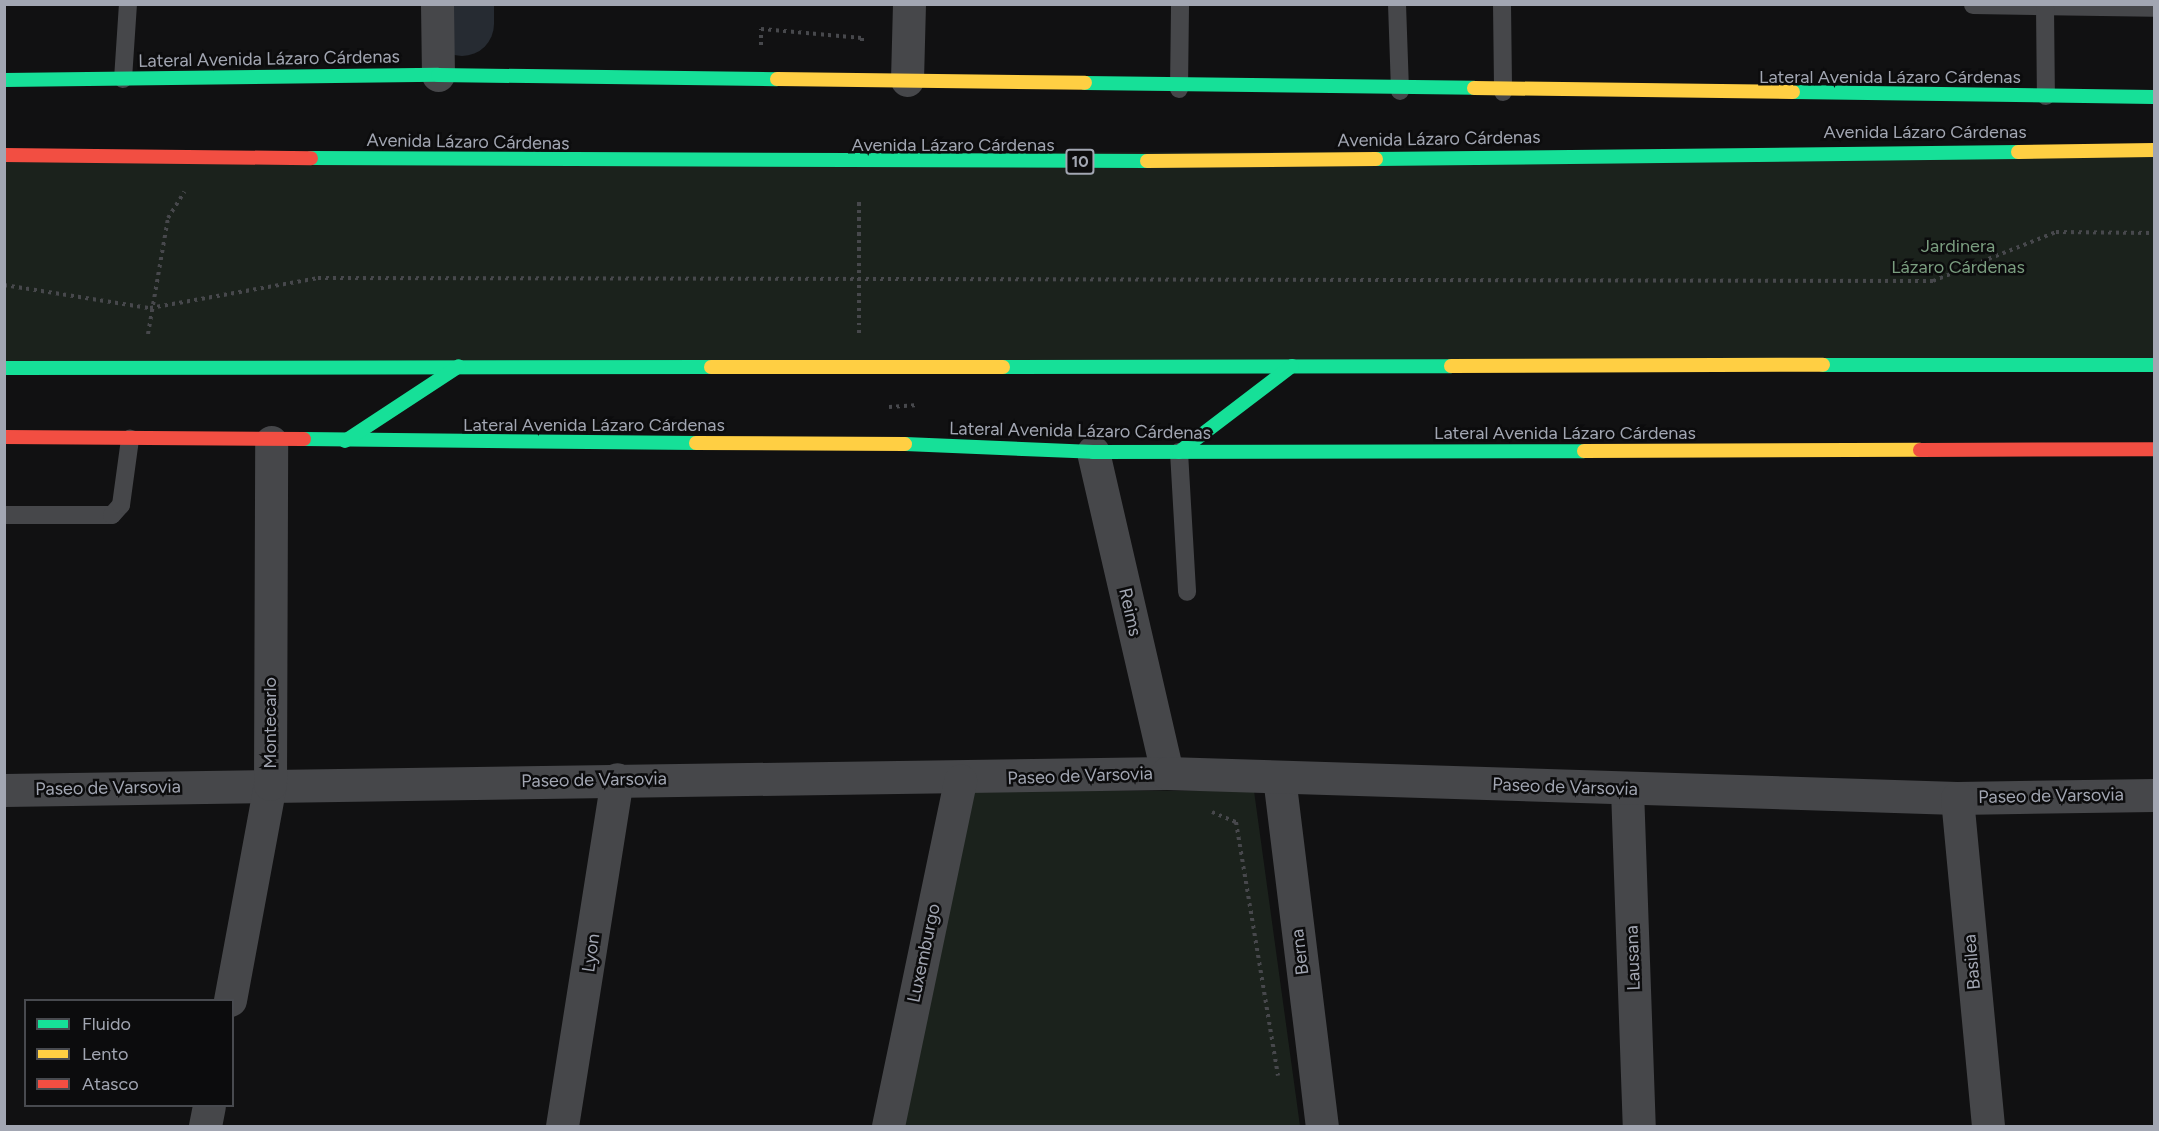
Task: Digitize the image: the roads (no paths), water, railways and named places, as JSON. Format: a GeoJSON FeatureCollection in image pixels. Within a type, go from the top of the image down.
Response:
{"type":"FeatureCollection","features":[{"type":"Feature","properties":{"kind":"main road","name":"Lateral Avenida Lázaro Cárdenas"},"geometry":{"type":"LineString","coordinates":[[4,80],[438,75],[907,80],[1179,89],[2154,97]]}},
{"type":"Feature","properties":{"kind":"main road","name":"Avenida Lázaro Cárdenas"},"geometry":{"type":"LineString","coordinates":[[4,155],[892,164],[2154,150]]}},
{"type":"Feature","properties":{"kind":"main road"},"geometry":{"type":"LineString","coordinates":[[4,368],[2154,365]]}},
{"type":"Feature","properties":{"kind":"main road"},"geometry":{"type":"LineString","coordinates":[[345,441],[459,366]]}},
{"type":"Feature","properties":{"kind":"main road"},"geometry":{"type":"LineString","coordinates":[[1179,452],[1292,366]]}},
{"type":"Feature","properties":{"kind":"main road","name":"Lateral Avenida Lázaro Cárdenas"},"geometry":{"type":"LineString","coordinates":[[4,437],[271,442],[975,446],[1093,452],[2154,449]]}},
{"type":"Feature","properties":{"kind":"street"},"geometry":{"type":"LineString","coordinates":[[437,4],[438,75]]}},
{"type":"Feature","properties":{"kind":"street"},"geometry":{"type":"LineString","coordinates":[[907,80],[909,4]]}},
{"type":"Feature","properties":{"kind":"street","name":"Montecarlo"},"geometry":{"type":"LineString","coordinates":[[230,999],[270,784],[271,442]]}},
{"type":"Feature","properties":{"kind":"street","name":"Reims"},"geometry":{"type":"LineString","coordinates":[[1093,452],[1167,772]]}},
{"type":"Feature","properties":{"kind":"street","name":"Paseo de Varsovia"},"geometry":{"type":"LineString","coordinates":[[4,790],[617,779],[960,780],[1167,772],[1627,789],[1957,798],[2154,795]]}},
{"type":"Feature","properties":{"kind":"street","name":"Berna"},"geometry":{"type":"LineString","coordinates":[[1279,777],[1322,1126]]}},
{"type":"Feature","properties":{"kind":"street","name":"Lyon"},"geometry":{"type":"LineString","coordinates":[[562,1126],[617,779]]}},
{"type":"Feature","properties":{"kind":"street","name":"Luxemburgo"},"geometry":{"type":"LineString","coordinates":[[888,1126],[960,780]]}},
{"type":"Feature","properties":{"kind":"street","name":"Lausana"},"geometry":{"type":"LineString","coordinates":[[1627,789],[1639,1126]]}},
{"type":"Feature","properties":{"kind":"street","name":"Basilea"},"geometry":{"type":"LineString","coordinates":[[1957,798],[1988,1126]]}},
{"type":"Feature","properties":{"kind":"street"},"geometry":{"type":"LineString","coordinates":[[205,1126],[209,1107]]}},
{"type":"Feature","properties":{"kind":"lane"},"geometry":{"type":"LineString","coordinates":[[123,79],[128,4]]}},
{"type":"Feature","properties":{"kind":"lane"},"geometry":{"type":"LineString","coordinates":[[1179,89],[1180,4]]}},
{"type":"Feature","properties":{"kind":"lane"},"geometry":{"type":"LineString","coordinates":[[1397,4],[1400,91]]}},
{"type":"Feature","properties":{"kind":"lane"},"geometry":{"type":"LineString","coordinates":[[1502,4],[1503,92]]}},
{"type":"Feature","properties":{"kind":"lane"},"geometry":{"type":"LineString","coordinates":[[1973,5],[2154,8]]}},
{"type":"Feature","properties":{"kind":"lane"},"geometry":{"type":"LineString","coordinates":[[2045,7],[2046,96]]}},
{"type":"Feature","properties":{"kind":"lane"},"geometry":{"type":"LineString","coordinates":[[4,515],[112,515],[121,505],[130,440]]}},
{"type":"Feature","properties":{"kind":"lane"},"geometry":{"type":"LineString","coordinates":[[1179,452],[1187,592]]}},
{"type":"Feature","properties":{"kind":"waterway"},"geometry":{"type":"LineString","coordinates":[[462,4],[462,24]]}},
{"type":"Feature","properties":{"kind":"park label","name":"Jardinera Lázaro Cárdenas"},"geometry":{"type":"Point","coordinates":[1958,257]}}]}
